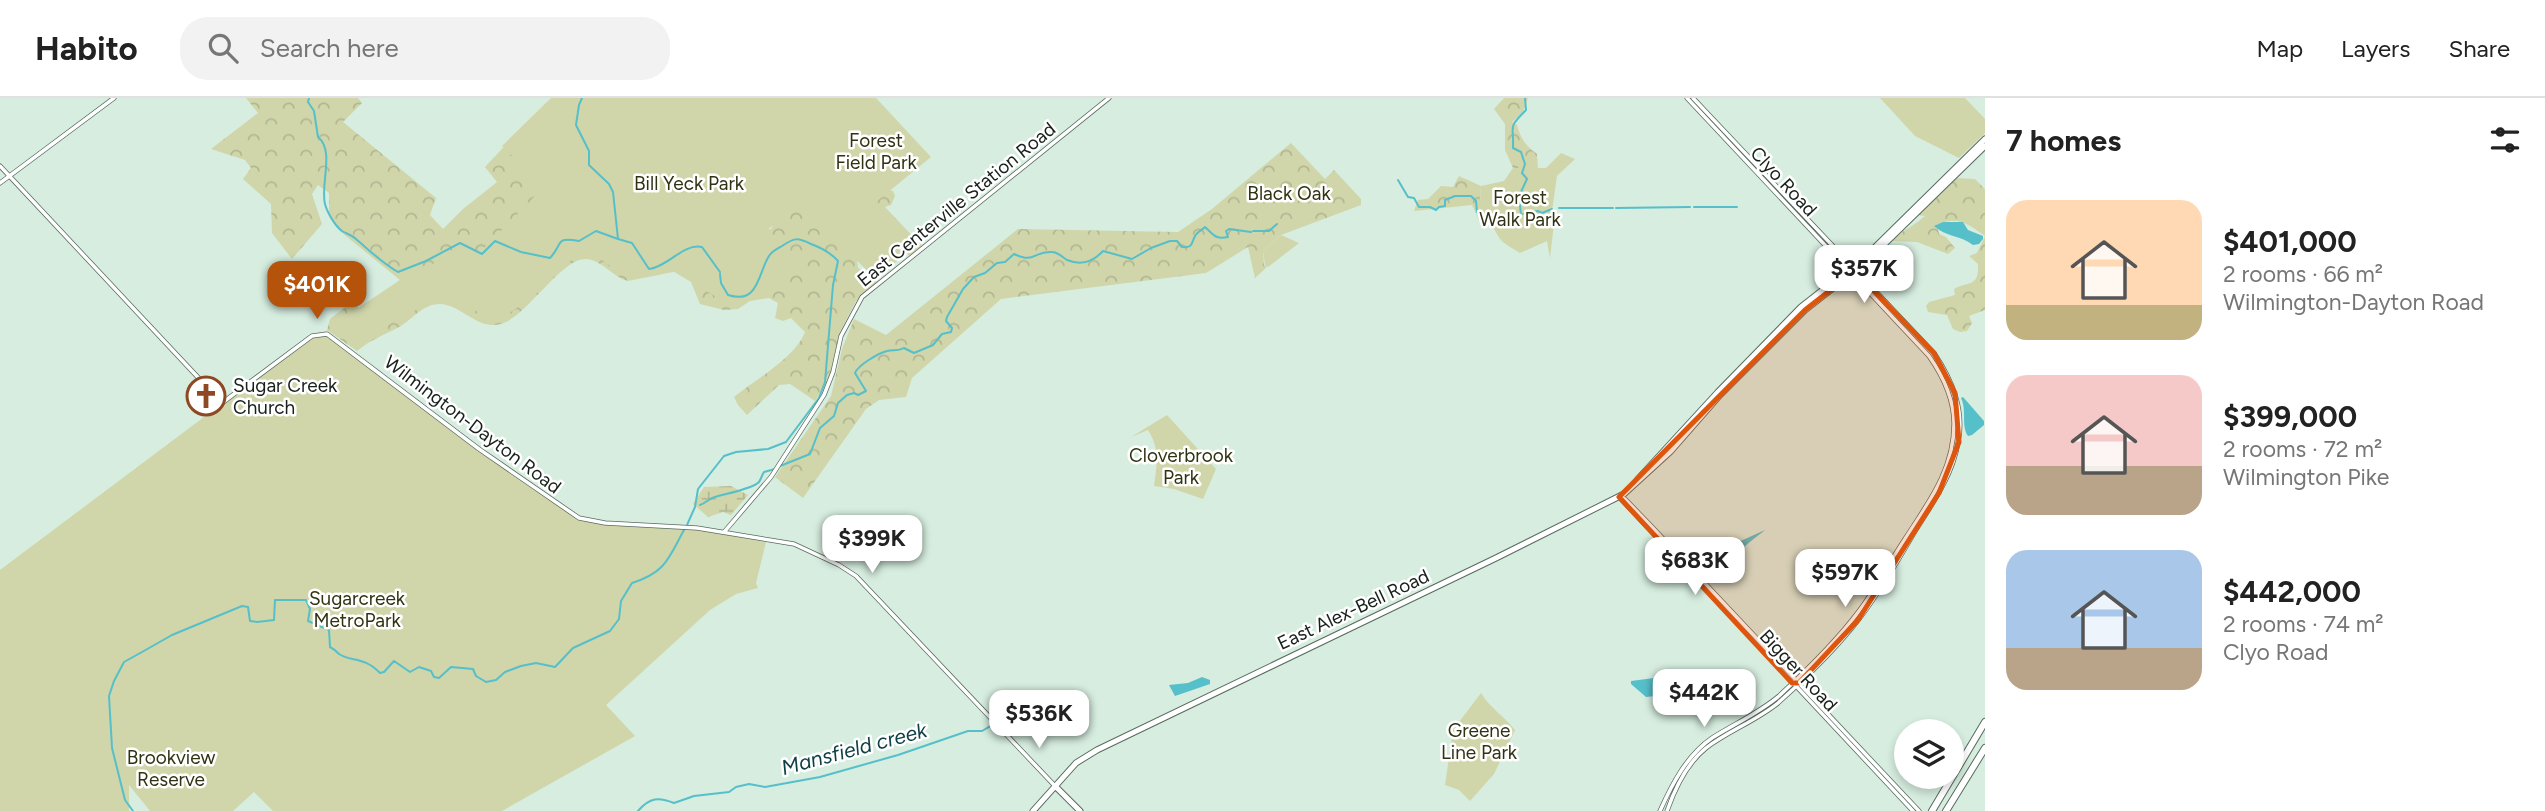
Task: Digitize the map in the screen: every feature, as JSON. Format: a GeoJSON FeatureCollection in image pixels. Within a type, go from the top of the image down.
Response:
{"type":"FeatureCollection","features":[{"type":"Feature","properties":{"kind":"highway"},"geometry":{"type":"LineString","coordinates":[[1932,811],[1985,722]]}},
{"type":"Feature","properties":{"kind":"highway"},"geometry":{"type":"LineString","coordinates":[[1946,811],[1985,748]]}},
{"type":"Feature","properties":{"kind":"main road"},"geometry":{"type":"LineString","coordinates":[[1895,231],[1985,139]]}},
{"type":"Feature","properties":{"kind":"main road"},"geometry":{"type":"LineString","coordinates":[[1895,231],[1985,146]]}},
{"type":"Feature","properties":{"kind":"main road","name":"East Alex-Bell Road"},"geometry":{"type":"LineString","coordinates":[[1055,786],[1083,757],[1619,496],[1635,485],[1806,302],[1852,271],[1895,231]]}},
{"type":"Feature","properties":{"kind":"main road"},"geometry":{"type":"LineString","coordinates":[[1032,811],[1055,786],[1080,811]]}},
{"type":"Feature","properties":{"kind":"street"},"geometry":{"type":"LineString","coordinates":[[0,183],[114,98]]}},
{"type":"Feature","properties":{"kind":"street","name":"East Centerville Station Road"},"geometry":{"type":"LineString","coordinates":[[725,531],[759,493],[827,390],[841,336],[862,297],[1109,98]]}},
{"type":"Feature","properties":{"kind":"street","name":"Clyo Road"},"geometry":{"type":"LineString","coordinates":[[1687,98],[1852,271]]}},
{"type":"Feature","properties":{"kind":"street","name":"Clyo Road"},"geometry":{"type":"LineString","coordinates":[[1667,811],[1684,774],[1699,754],[1770,708],[1844,629],[1872,593],[1939,485],[1948,465],[1954,423],[1953,409],[1942,376],[1929,356],[1693,98]]}},
{"type":"Feature","properties":{"kind":"street","name":"Wilmington-Dayton Road"},"geometry":{"type":"LineString","coordinates":[[0,166],[222,403],[312,335],[327,334],[485,453],[575,516],[587,521],[606,523],[686,526],[794,544],[847,569],[1055,786]]}},
{"type":"Feature","properties":{"kind":"street","name":"Bigger Road"},"geometry":{"type":"LineString","coordinates":[[1619,496],[1625,499],[1913,811]]}},
{"type":"Feature","properties":{"kind":"street","name":"Clyo Road"},"geometry":{"type":"LineString","coordinates":[[1660,811],[1673,783],[1696,751],[1766,706],[1795,683]]}},
{"type":"Feature","properties":{"kind":"street","name":"Bigger Road"},"geometry":{"type":"LineString","coordinates":[[1795,683],[1919,811]]}},
{"type":"Feature","properties":{"kind":"highlighted area"},"geometry":{"type":"Polygon","coordinates":[[[1855,271],[1934,353],[1955,393],[1959,442],[1939,493],[1858,620],[1799,683],[1792,683],[1619,497],[1805,310],[1855,271]]]}},
{"type":"Feature","properties":{"kind":"green space"},"geometry":{"type":"Polygon","coordinates":[[[246,98],[358,98],[362,103],[343,122],[436,198],[430,215],[443,229],[497,182],[485,167],[529,120],[551,118],[570,103],[569,98],[642,98],[636,113],[642,136],[640,145],[646,157],[651,158],[677,138],[690,123],[710,111],[713,106],[711,98],[719,98],[721,106],[716,125],[722,130],[756,98],[843,98],[838,99],[833,111],[841,123],[830,132],[835,146],[865,175],[877,179],[884,189],[893,191],[895,196],[891,205],[885,207],[922,246],[909,256],[906,250],[910,245],[890,222],[885,221],[871,208],[853,179],[814,138],[800,134],[791,148],[764,159],[762,175],[758,177],[736,173],[694,209],[708,226],[721,234],[725,233],[729,218],[733,216],[741,217],[761,230],[771,229],[775,222],[810,196],[814,199],[805,211],[816,218],[830,214],[841,222],[838,229],[854,237],[858,268],[878,281],[856,301],[840,332],[829,379],[815,401],[790,384],[779,385],[747,415],[734,397],[793,351],[805,332],[791,318],[783,321],[775,318],[778,303],[769,298],[750,301],[738,309],[724,310],[700,304],[689,277],[678,271],[628,281],[597,262],[585,259],[565,268],[521,311],[501,324],[485,324],[449,306],[435,304],[357,351],[327,330],[330,319],[353,301],[372,325],[392,316],[427,291],[455,284],[489,306],[501,309],[533,286],[550,270],[549,266],[511,257],[466,257],[423,276],[393,285],[400,280],[341,232],[329,216],[329,193],[318,185],[312,194],[322,224],[292,259],[272,233],[271,204],[243,179],[251,168],[245,160],[211,149],[258,113],[246,98]]]}},
{"type":"Feature","properties":{"kind":"green space","name":"Bill Yeck Park"},"geometry":{"type":"Polygon","coordinates":[[[551,98],[876,98],[931,157],[876,202],[917,246],[875,278],[800,206],[763,233],[795,270],[761,298],[728,304],[661,264],[623,276],[585,247],[535,295],[501,319],[486,318],[450,292],[351,344],[330,327],[425,266],[483,249],[544,187],[502,146],[551,98]]]}},
{"type":"Feature","properties":{"kind":"green space"},"geometry":{"type":"Polygon","coordinates":[[[1504,98],[1528,98],[1523,112],[1512,122],[1517,125],[1527,145],[1537,154],[1538,168],[1513,168],[1505,150],[1505,124],[1494,109],[1504,98]]]}},
{"type":"Feature","properties":{"kind":"green space"},"geometry":{"type":"Polygon","coordinates":[[[1880,98],[1965,98],[1985,119],[1985,133],[1959,158],[1915,136],[1880,98]]]}},
{"type":"Feature","properties":{"kind":"green space","name":"Black Oak"},"geometry":{"type":"Polygon","coordinates":[[[1291,143],[1325,179],[1334,170],[1361,199],[1361,205],[1281,235],[1263,251],[1264,265],[1267,267],[1255,278],[1248,247],[1206,273],[1001,299],[912,378],[906,397],[879,400],[866,409],[803,498],[775,477],[831,396],[842,349],[854,319],[886,335],[1018,229],[1178,232],[1212,209],[1291,143]]]}},
{"type":"Feature","properties":{"kind":"green space","name":"Forest Walk Park"},"geometry":{"type":"Polygon","coordinates":[[[1561,153],[1575,159],[1557,176],[1550,258],[1547,241],[1520,253],[1502,241],[1491,225],[1479,220],[1481,186],[1504,181],[1513,168],[1546,168],[1561,153]]]}},
{"type":"Feature","properties":{"kind":"green space"},"geometry":{"type":"Polygon","coordinates":[[[1459,176],[1481,186],[1479,220],[1472,205],[1414,211],[1418,200],[1428,199],[1441,186],[1453,187],[1459,176]]]}},
{"type":"Feature","properties":{"kind":"green space"},"geometry":{"type":"Polygon","coordinates":[[[1957,178],[1975,179],[1985,189],[1985,236],[1968,225],[1950,221],[1937,225],[1939,234],[1946,237],[1955,248],[1948,254],[1917,242],[1891,241],[1925,216],[1919,215],[1957,178]]]}},
{"type":"Feature","properties":{"kind":"green space"},"geometry":{"type":"Polygon","coordinates":[[[1281,235],[1299,243],[1268,267],[1265,265],[1263,251],[1281,235]]]}},
{"type":"Feature","properties":{"kind":"green space"},"geometry":{"type":"Polygon","coordinates":[[[1985,236],[1985,310],[1969,316],[1972,323],[1967,331],[1960,332],[1953,329],[1947,315],[1928,312],[1926,306],[1929,302],[1955,295],[1954,289],[1975,280],[1978,264],[1969,256],[1977,253],[1985,236]]]}},
{"type":"Feature","properties":{"kind":"green space","name":"Sugarcreek MetroPark"},"geometry":{"type":"Polygon","coordinates":[[[316,333],[327,334],[479,449],[570,513],[591,521],[697,528],[766,542],[756,583],[758,588],[736,594],[710,610],[606,705],[635,736],[502,811],[273,811],[254,792],[233,811],[150,811],[129,785],[129,811],[0,811],[0,570],[316,333]]]}},
{"type":"Feature","properties":{"kind":"green space","name":"Cloverbrook Park"},"geometry":{"type":"Polygon","coordinates":[[[1167,415],[1216,469],[1203,499],[1174,489],[1154,486],[1157,457],[1152,437],[1148,430],[1131,437],[1167,415]]]}},
{"type":"Feature","properties":{"kind":"green space"},"geometry":{"type":"Polygon","coordinates":[[[731,486],[748,495],[731,515],[723,512],[708,517],[693,504],[704,487],[731,486]]]}},
{"type":"Feature","properties":{"kind":"green space","name":"Greene Line Park"},"geometry":{"type":"Polygon","coordinates":[[[1481,693],[1515,730],[1494,774],[1470,801],[1459,790],[1445,785],[1453,730],[1481,693]]]}},
{"type":"Feature","properties":{"kind":"water"},"geometry":{"type":"Polygon","coordinates":[[[1943,222],[1963,222],[1968,230],[1983,236],[1983,239],[1979,244],[1973,245],[1934,226],[1943,222]]]}},
{"type":"Feature","properties":{"kind":"water"},"geometry":{"type":"Polygon","coordinates":[[[1963,397],[1984,421],[1984,425],[1968,436],[1961,398],[1963,397]]]}},
{"type":"Feature","properties":{"kind":"water"},"geometry":{"type":"Polygon","coordinates":[[[1765,530],[1722,569],[1715,584],[1695,551],[1698,548],[1734,544],[1765,530]]]}},
{"type":"Feature","properties":{"kind":"water"},"geometry":{"type":"Polygon","coordinates":[[[1202,677],[1210,680],[1210,684],[1175,696],[1169,685],[1188,683],[1202,677]]]}},
{"type":"Feature","properties":{"kind":"water"},"geometry":{"type":"Polygon","coordinates":[[[1654,678],[1677,682],[1674,689],[1665,695],[1646,697],[1631,684],[1631,681],[1654,678]]]}},
{"type":"Feature","properties":{"kind":"waterway"},"geometry":{"type":"LineString","coordinates":[[309,98],[318,137],[326,151],[324,196],[329,215],[342,231],[398,272],[460,243],[482,254],[495,241],[521,252],[550,258],[560,242],[579,241],[596,231],[618,239]]}},
{"type":"Feature","properties":{"kind":"waterway"},"geometry":{"type":"LineString","coordinates":[[582,98],[576,125],[589,151],[589,165],[609,184],[613,192],[618,239],[632,243],[649,269],[663,264],[688,248],[702,247],[720,272]]}},
{"type":"Feature","properties":{"kind":"waterway"},"geometry":{"type":"LineString","coordinates":[[1398,180],[1408,197],[1414,198],[1419,207],[1436,210],[1445,206],[1445,200],[1455,196],[1471,196],[1476,201],[1477,212],[1488,217],[1503,219],[1521,215],[1519,196],[1527,179],[1522,173],[1525,164],[1521,152],[1513,148],[1513,130],[1514,124],[1526,110],[1525,98]]}},
{"type":"Feature","properties":{"kind":"waterway"},"geometry":{"type":"LineString","coordinates":[[1616,208],[1690,207]]}},
{"type":"Feature","properties":{"kind":"waterway"},"geometry":{"type":"LineString","coordinates":[[1694,207],[1737,207]]}},
{"type":"Feature","properties":{"kind":"waterway"},"geometry":{"type":"LineString","coordinates":[[1559,208],[1613,208]]}},
{"type":"Feature","properties":{"kind":"waterway"},"geometry":{"type":"LineString","coordinates":[[1523,214],[1538,211],[1542,213],[1552,209]]}},
{"type":"Feature","properties":{"kind":"waterway"},"geometry":{"type":"LineString","coordinates":[[1253,231],[1269,231],[1277,224]]}},
{"type":"Feature","properties":{"kind":"waterway"},"geometry":{"type":"LineString","coordinates":[[780,466],[810,454],[820,428],[834,416],[838,403],[847,395],[858,395],[866,391],[855,373],[860,366],[887,351],[904,348],[914,353],[933,345],[942,334],[951,332],[947,317],[963,289],[974,277],[985,273],[997,263],[1005,262],[1014,254],[1026,258],[1054,252],[1072,262],[1083,262],[1092,260],[1103,251],[1132,259],[1170,241],[1177,241],[1182,247],[1190,246],[1196,235],[1205,227],[1220,238],[1228,237],[1226,231],[1229,229],[1251,232]]}},
{"type":"Feature","properties":{"kind":"waterway"},"geometry":{"type":"LineString","coordinates":[[687,525],[695,507],[698,489],[724,456],[768,449],[786,442],[819,398],[825,382],[833,285],[838,261],[822,249],[796,239],[770,254],[756,286],[746,296],[728,295],[721,283],[720,274]]}},
{"type":"Feature","properties":{"kind":"waterway"},"geometry":{"type":"LineString","coordinates":[[700,505],[713,498],[756,485],[764,472],[775,469]]}},
{"type":"Feature","properties":{"kind":"waterway"},"geometry":{"type":"LineString","coordinates":[[133,811],[125,800],[112,748],[109,696],[124,662],[172,635],[242,606],[248,607],[250,621],[274,620],[275,600],[306,600],[310,609],[308,621],[329,630],[330,647],[339,654],[369,664],[380,673],[394,661],[410,672],[419,667],[431,671],[434,677],[439,678],[451,667],[473,669],[476,676],[486,682],[496,680],[505,672],[521,666],[536,663],[555,667],[573,648],[610,631],[619,619],[621,601],[632,583],[652,574],[665,563],[684,530]]}},
{"type":"Feature","properties":{"kind":"waterway","name":"Mansfield creek"},"geometry":{"type":"LineString","coordinates":[[638,811],[655,800],[674,803],[694,796],[729,792],[749,784],[765,787],[820,777],[898,755],[968,731],[982,731],[1033,701]]}},
{"type":"Feature","properties":{"kind":"place","name":"Sugar Creek Church"},"geometry":{"type":"Point","coordinates":[206,396]}},
{"type":"Feature","properties":{"kind":"park label","name":"Forest Field Park"},"geometry":{"type":"Point","coordinates":[876,151]}},
{"type":"Feature","properties":{"kind":"park label","name":"Brookview Reserve"},"geometry":{"type":"Point","coordinates":[171,768]}}]}
